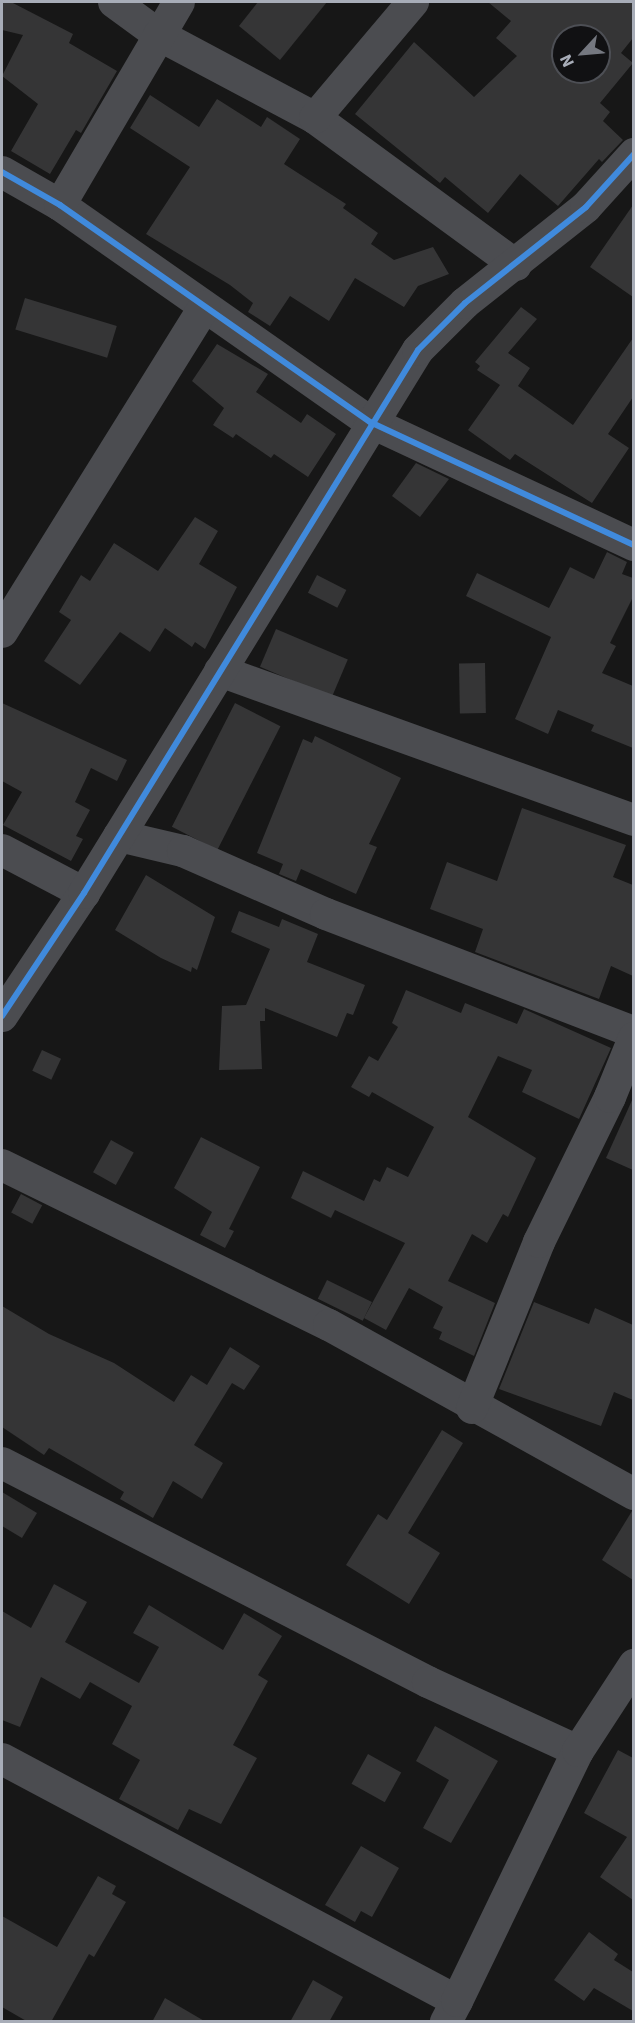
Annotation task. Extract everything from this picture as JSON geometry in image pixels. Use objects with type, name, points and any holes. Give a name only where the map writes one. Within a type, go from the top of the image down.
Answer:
[{"type":"street","points":[[114,2],[159,35],[315,118],[516,265]]},
{"type":"street","points":[[60,205],[179,2]]},
{"type":"street","points":[[315,118],[413,2]]},
{"type":"street","points":[[2,1016],[84,893],[370,422],[418,350],[465,303],[516,265],[586,207],[633,154]]},
{"type":"street","points":[[2,172],[60,205],[204,308],[370,422],[633,545]]},
{"type":"street","points":[[2,632],[204,308]]},
{"type":"street","points":[[220,671],[633,820]]},
{"type":"street","points":[[118,836],[183,851],[326,914],[633,1032]]},
{"type":"street","points":[[2,850],[84,893]]},
{"type":"street","points":[[472,1408],[539,1242],[610,1097],[633,1038]]},
{"type":"street","points":[[2,1166],[329,1325],[472,1408],[633,1494]]},
{"type":"street","points":[[2,1463],[428,1682],[578,1751]]},
{"type":"street","points":[[2,1759],[451,2011],[578,1751],[633,1665]]},
{"type":"building","points":[[2,2],[11,2],[73,34],[69,43],[117,71],[81,133],[76,130],[50,174],[11,151],[38,104],[2,76],[23,35],[2,30]]},
{"type":"building","points":[[258,2],[327,2],[280,60],[239,26]]},
{"type":"building","points":[[488,2],[633,2],[633,38],[621,53],[633,63],[600,103],[610,112],[603,121],[623,140],[602,162],[599,159],[558,206],[520,174],[488,213],[445,177],[440,183],[355,114],[414,42],[474,97],[517,56],[496,38],[511,21]]},
{"type":"building","points":[[150,95],[199,127],[217,99],[261,127],[267,117],[300,139],[284,164],[346,204],[343,208],[378,233],[371,244],[394,260],[433,247],[449,274],[418,286],[404,307],[355,278],[329,321],[290,296],[270,326],[248,312],[253,303],[230,285],[146,234],[190,167],[130,128]]},
{"type":"building","points":[[633,205],[633,297],[590,267]]},
{"type":"building","points":[[25,298],[117,326],[107,358],[15,330]]},
{"type":"building","points":[[521,307],[537,319],[508,353],[530,368],[518,386],[573,425],[633,338],[633,397],[608,434],[629,448],[592,503],[515,454],[510,460],[468,430],[500,385],[477,370],[480,366],[475,362]]},
{"type":"building","points":[[217,344],[268,374],[256,392],[301,423],[307,414],[336,434],[308,477],[274,454],[271,458],[236,434],[233,438],[213,425],[224,408],[192,381]]},
{"type":"building","points":[[416,463],[449,479],[420,517],[392,496]]},
{"type":"building","points":[[195,517],[218,531],[199,564],[237,587],[205,649],[195,642],[192,647],[165,628],[150,652],[120,632],[80,685],[44,661],[71,620],[59,612],[81,575],[90,581],[114,543],[158,571]]},
{"type":"building","points":[[607,552],[627,562],[622,574],[633,578],[633,597],[610,643],[616,646],[602,673],[633,686],[633,748],[591,731],[594,725],[558,710],[548,734],[515,719],[551,637],[466,596],[477,573],[549,608],[570,567],[594,579]]},
{"type":"building","points":[[317,575],[346,590],[337,608],[308,593]]},
{"type":"building","points":[[276,629],[348,659],[332,697],[260,667]]},
{"type":"building","points":[[459,663],[485,663],[486,713],[460,713]]},
{"type":"building","points":[[2,703],[127,760],[117,781],[91,768],[75,802],[90,810],[76,836],[83,839],[71,861],[3,825],[22,792],[2,781]]},
{"type":"building","points":[[235,703],[280,726],[217,850],[172,827]]},
{"type":"building","points":[[315,736],[401,778],[369,844],[377,847],[356,894],[301,869],[296,881],[279,874],[283,864],[257,853],[303,739],[312,743]]},
{"type":"building","points":[[522,808],[626,845],[613,877],[633,885],[633,976],[611,966],[599,999],[475,952],[483,929],[430,909],[447,862],[497,881]]},
{"type":"building","points":[[146,875],[215,917],[197,970],[192,967],[191,972],[161,958],[115,930]]},
{"type":"building","points":[[239,911],[279,927],[282,919],[318,934],[307,962],[365,985],[353,1015],[347,1013],[337,1037],[265,1008],[265,1021],[260,1021],[262,1069],[219,1070],[222,1006],[246,1005],[270,949],[231,932]]},
{"type":"building","points":[[406,990],[461,1013],[465,1003],[517,1024],[524,1009],[611,1048],[579,1119],[522,1092],[532,1070],[498,1056],[468,1117],[536,1158],[508,1217],[503,1214],[487,1243],[472,1234],[448,1281],[495,1303],[474,1356],[439,1339],[442,1332],[433,1328],[443,1307],[409,1288],[386,1330],[364,1318],[405,1243],[335,1210],[331,1218],[291,1198],[303,1171],[364,1201],[374,1179],[380,1182],[387,1167],[408,1177],[434,1127],[372,1092],[369,1097],[351,1087],[369,1056],[378,1061],[398,1027],[392,1023]]},
{"type":"building","points":[[42,1050],[61,1059],[51,1080],[32,1071]]},
{"type":"building","points":[[633,1098],[633,1170],[606,1158]]},
{"type":"building","points":[[201,1137],[260,1167],[229,1229],[234,1231],[225,1248],[200,1235],[212,1212],[174,1188]]},
{"type":"building","points":[[111,1140],[134,1153],[116,1185],[93,1172]]},
{"type":"building","points":[[21,1194],[42,1205],[32,1224],[11,1213]]},
{"type":"building","points":[[327,1280],[372,1302],[363,1321],[318,1299]]},
{"type":"building","points":[[534,1302],[589,1324],[595,1308],[633,1325],[633,1400],[614,1392],[601,1426],[499,1389]]},
{"type":"building","points":[[2,1306],[49,1334],[114,1363],[174,1402],[191,1375],[207,1385],[230,1347],[260,1366],[244,1390],[232,1383],[194,1445],[223,1463],[202,1499],[173,1481],[153,1518],[120,1499],[124,1492],[49,1448],[44,1455],[2,1427]]},
{"type":"building","points":[[442,1430],[463,1443],[408,1533],[440,1553],[409,1604],[346,1565],[378,1514],[387,1520]]},
{"type":"building","points":[[2,1492],[37,1513],[22,1538],[2,1526]]},
{"type":"building","points":[[633,1512],[633,1580],[602,1560]]},
{"type":"building","points":[[54,1584],[87,1602],[65,1642],[139,1683],[159,1647],[133,1633],[149,1605],[223,1650],[244,1613],[282,1636],[258,1675],[268,1681],[233,1745],[257,1758],[221,1824],[189,1809],[178,1830],[119,1799],[140,1760],[112,1744],[132,1706],[90,1682],[80,1699],[41,1677],[20,1727],[2,1720],[2,1611],[31,1628]]},
{"type":"building","points":[[435,1726],[498,1761],[451,1843],[423,1828],[449,1780],[416,1761]]},
{"type":"building","points":[[618,1750],[633,1758],[633,1900],[600,1877],[627,1837],[584,1813]]},
{"type":"building","points":[[368,1754],[401,1772],[385,1802],[352,1784]]},
{"type":"building","points":[[361,1846],[399,1868],[372,1917],[361,1911],[355,1922],[325,1905]]},
{"type":"building","points":[[98,1876],[116,1886],[112,1894],[126,1902],[94,1957],[89,1954],[51,2022],[28,2022],[2,2007],[2,1916],[57,1947]]},
{"type":"building","points":[[589,1932],[618,1954],[614,1960],[633,1972],[633,2011],[594,1988],[584,2001],[554,1980]]},
{"type":"building","points":[[313,1980],[343,1997],[329,2022],[290,2022]]},
{"type":"building","points":[[165,1998],[206,2022],[152,2022]]},
{"type":"cycle path","points":[[2,1016],[84,893],[418,350],[465,303],[586,207],[634,154]]},
{"type":"cycle path","points":[[2,172],[60,205],[370,422],[634,545]]}]
